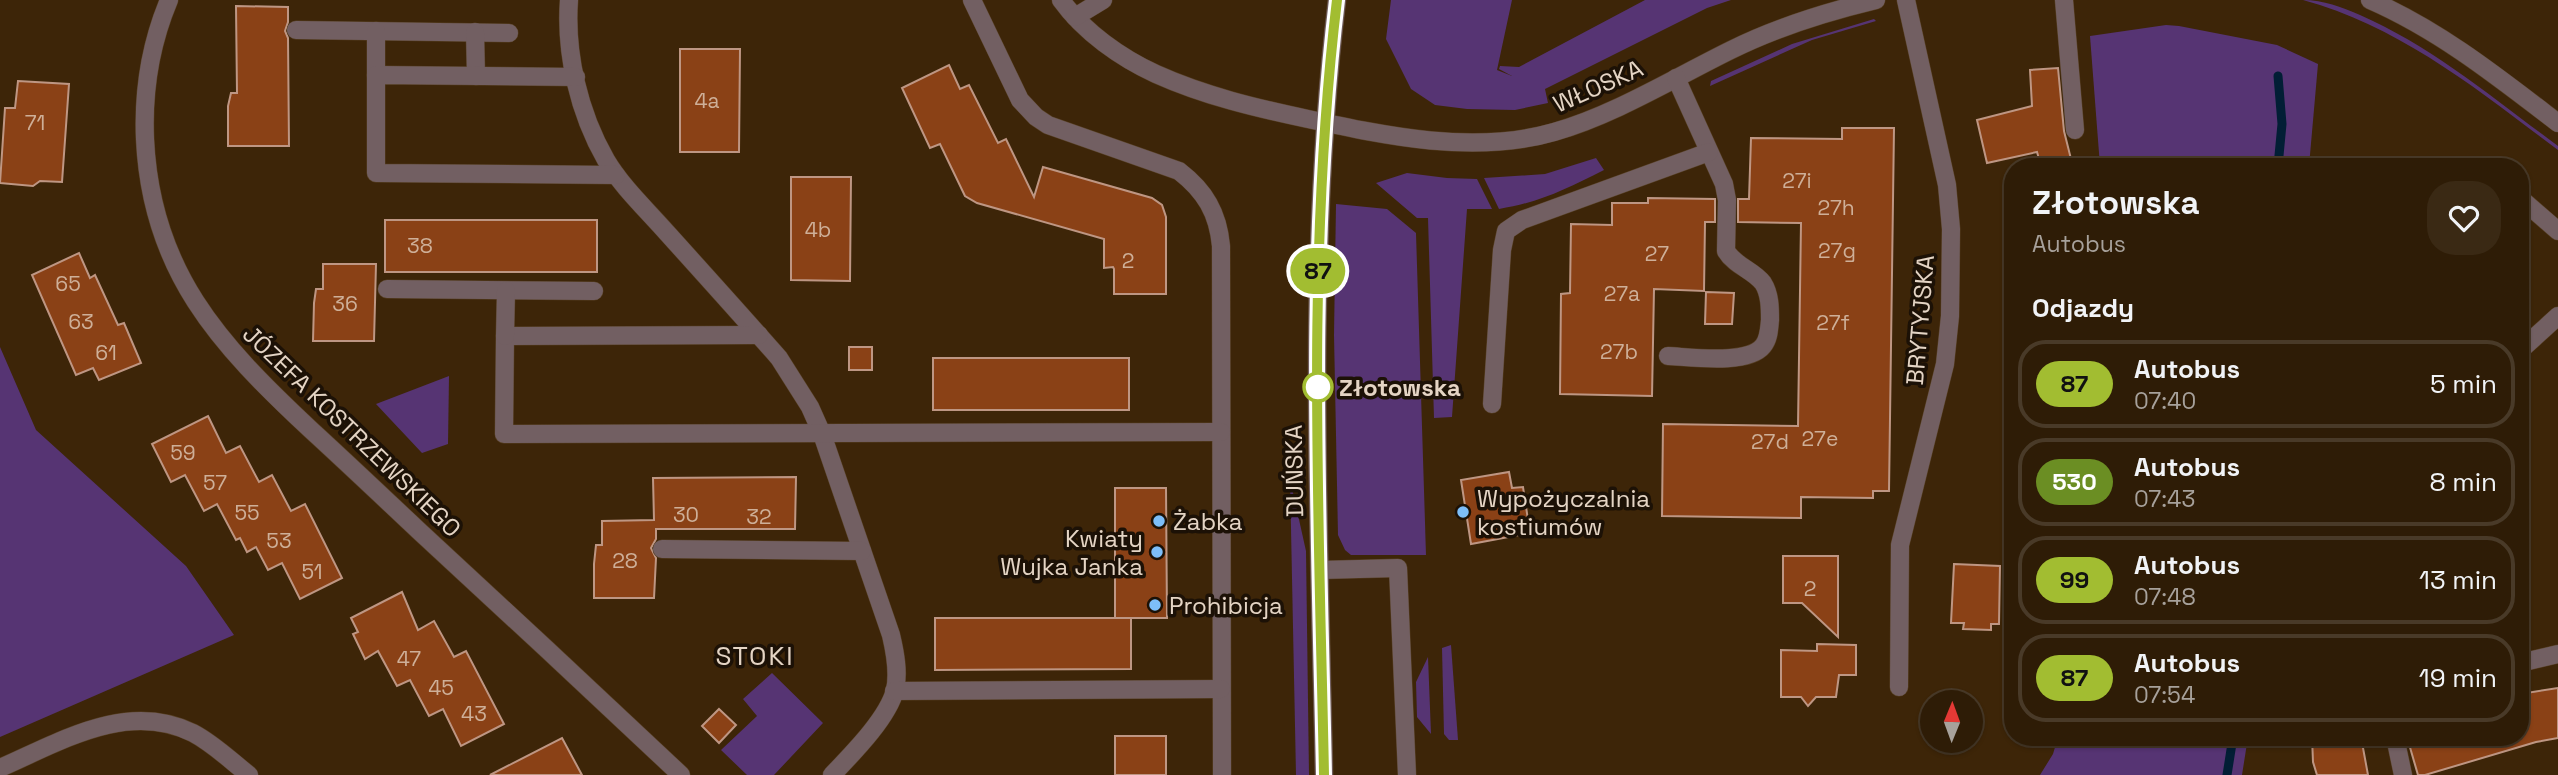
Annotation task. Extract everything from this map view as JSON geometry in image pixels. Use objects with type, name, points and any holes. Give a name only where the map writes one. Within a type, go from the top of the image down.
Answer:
[{"type":"street","name":"JÓZEFA KOSTRZEWSKIEGO","points":[[169,0],[147,77],[144,126],[147,161],[153,202],[162,231],[178,270],[202,314],[265,387],[681,775]]},
{"type":"street","points":[[569,0],[569,34],[576,76],[584,113],[600,149],[616,175],[779,358],[795,381],[821,434],[891,635],[896,666],[894,691],[874,727],[832,775]]},
{"type":"street","points":[[972,0],[1020,100],[1035,117],[1048,125],[1179,171],[1194,183],[1213,210],[1218,223],[1221,246],[1222,775]]},
{"type":"street","points":[[1061,0],[1075,17],[1123,56],[1164,78],[1235,103],[1325,123]]},
{"type":"street","points":[[1075,17],[1103,0]]},
{"type":"street","name":"DUŃSKA","points":[[1324,775],[1318,293],[1325,123],[1338,0]]},
{"type":"street","name":"WŁOSKA","points":[[1325,123],[1437,140],[1505,141],[1554,133],[1606,112],[1734,48],[1799,22],[1876,0]]},
{"type":"street","name":"BRYTYJSKA","points":[[1899,687],[1900,545],[1945,364],[1950,316],[1951,229],[1947,184],[1906,0]]},
{"type":"street","points":[[2064,0],[2076,130]]},
{"type":"street","points":[[2370,0],[2405,16],[2467,54],[2558,122]]},
{"type":"street","points":[[296,30],[509,33]]},
{"type":"street","points":[[376,30],[376,173],[616,175]]},
{"type":"street","points":[[475,32],[476,76]]},
{"type":"street","points":[[376,75],[576,76]]},
{"type":"street","points":[[1668,356],[1748,356],[1765,345],[1769,332],[1768,295],[1764,285],[1726,251],[1727,200],[1724,184],[1676,78]]},
{"type":"street","points":[[1492,404],[1502,250],[1506,232],[1522,220],[1709,152]]},
{"type":"street","points":[[2529,206],[2558,231]]},
{"type":"street","points":[[387,289],[594,292]]},
{"type":"street","points":[[506,291],[504,434],[1221,432]]},
{"type":"street","points":[[2529,342],[2558,316]]},
{"type":"street","points":[[505,336],[759,335]]},
{"type":"street","points":[[662,549],[862,551]]},
{"type":"street","points":[[1320,570],[1398,568],[1407,775]]},
{"type":"street","points":[[2529,661],[2558,654]]},
{"type":"street","points":[[894,691],[1221,689]]},
{"type":"street","points":[[0,768],[99,725],[146,722],[162,723],[192,733],[209,742],[248,775]]},
{"type":"street","points":[[2397,746],[2403,775]]},
{"type":"shaded area","points":[[1391,0],[1512,0],[1497,70],[1512,76],[1499,69],[1500,66],[1519,67],[1645,0],[1731,0],[1707,8],[1545,89],[1548,103],[1515,110],[1435,105],[1411,89],[1386,39]]},
{"type":"shaded area","points":[[2303,0],[2346,9],[2413,42],[2486,92],[2558,146],[2558,150],[2468,83],[2406,44],[2373,26]]},
{"type":"shaded area","points":[[1874,19],[1876,21],[1812,40],[1710,86],[1711,81],[1792,44]]},
{"type":"shaded area","points":[[2166,25],[2179,26],[2277,45],[2318,64],[2310,158],[2099,158],[2090,36]]},
{"type":"shaded area","points":[[1596,158],[1604,170],[1541,199],[1499,209],[1484,178],[1545,174]]},
{"type":"shaded area","points":[[1407,173],[1477,179],[1492,209],[1467,209],[1452,417],[1434,418],[1428,218],[1417,218],[1376,183]]},
{"type":"shaded area","points":[[1336,204],[1387,209],[1416,233],[1426,555],[1351,555],[1345,550],[1338,535],[1334,335]]},
{"type":"shaded area","points":[[0,347],[36,430],[186,566],[234,635],[0,737]]},
{"type":"shaded area","points":[[449,376],[448,444],[422,453],[376,404]]},
{"type":"shaded area","points":[[1290,479],[1306,551],[1309,775],[1296,775]]},
{"type":"shaded area","points":[[1451,645],[1458,740],[1449,740],[1444,734],[1442,648]]},
{"type":"shaded area","points":[[1428,657],[1431,734],[1417,717],[1416,682]]},
{"type":"shaded area","points":[[772,673],[823,723],[774,775],[747,775],[721,750],[757,716],[743,699]]},
{"type":"shaded area","points":[[2055,746],[2247,746],[2242,775],[2040,775]]},
{"type":"building","points":[[236,6],[288,7],[285,31],[288,38],[289,146],[228,146],[228,106],[231,93],[237,93]]},
{"type":"building","points":[[680,49],[740,49],[739,152],[680,152]]},
{"type":"building","points":[[949,65],[960,89],[969,85],[998,143],[1006,139],[1034,197],[1043,167],[1152,198],[1162,205],[1166,217],[1166,294],[1114,294],[1114,269],[1104,268],[1104,239],[977,203],[965,196],[940,144],[930,148],[902,88]]},
{"type":"building","points":[[2058,68],[2064,131],[2071,158],[2039,158],[2037,152],[1987,163],[1977,120],[2032,106],[2030,70]]},
{"type":"building","points":[[18,81],[69,84],[62,182],[40,181],[33,186],[0,183],[5,108],[15,108]]},
{"type":"building","points":[[1842,128],[1894,128],[1889,491],[1873,491],[1873,498],[1801,497],[1801,518],[1662,516],[1663,424],[1798,426],[1801,223],[1738,222],[1738,199],[1749,199],[1751,138],[1842,139]]},
{"type":"building","points":[[791,177],[851,177],[850,281],[791,280]]},
{"type":"building","points":[[1648,198],[1715,199],[1715,222],[1705,222],[1704,291],[1654,289],[1652,396],[1560,394],[1561,294],[1570,293],[1571,224],[1612,225],[1612,203],[1648,203]]},
{"type":"building","points":[[385,220],[597,220],[597,272],[385,272]]},
{"type":"building","points":[[79,253],[90,278],[95,275],[118,325],[124,323],[141,363],[99,380],[93,368],[76,375],[32,275]]},
{"type":"building","points":[[323,264],[376,264],[374,341],[313,341],[314,303],[316,289],[323,289]]},
{"type":"building","points":[[1706,292],[1734,293],[1732,324],[1705,324]]},
{"type":"building","points":[[849,347],[872,347],[872,370],[849,370]]},
{"type":"building","points":[[933,358],[1129,358],[1129,410],[933,410]]},
{"type":"building","points":[[208,416],[226,453],[240,446],[259,482],[272,475],[291,511],[305,504],[342,578],[300,599],[282,563],[268,570],[256,547],[247,552],[240,538],[236,540],[217,504],[204,511],[185,475],[171,482],[152,444]]},
{"type":"building","points":[[1509,472],[1512,488],[1523,487],[1530,533],[1471,544],[1461,480]]},
{"type":"building","points":[[796,477],[795,529],[656,529],[656,539],[651,548],[656,558],[654,598],[594,598],[594,564],[596,545],[602,545],[602,521],[654,520],[653,478]]},
{"type":"building","points":[[1115,488],[1166,488],[1167,618],[1115,618]]},
{"type":"building","points":[[1783,556],[1838,556],[1838,637],[1802,603],[1783,603]]},
{"type":"building","points":[[1954,564],[2000,566],[1999,624],[1991,624],[1991,630],[1963,629],[1964,623],[1951,623]]},
{"type":"building","points":[[402,592],[418,630],[434,621],[454,657],[466,651],[504,724],[461,746],[443,709],[429,716],[410,680],[397,686],[378,651],[365,659],[353,634],[358,632],[351,618]]},
{"type":"building","points":[[935,618],[1131,618],[1131,669],[935,670]]},
{"type":"building","points":[[1817,644],[1856,645],[1856,675],[1839,675],[1836,697],[1816,697],[1808,706],[1801,697],[1781,697],[1781,650],[1817,651]]},
{"type":"building","points":[[2558,688],[2558,738],[2529,744],[2529,693]]},
{"type":"building","points":[[719,709],[736,725],[719,743],[702,726]]},
{"type":"building","points":[[1115,736],[1166,736],[1166,775],[1115,775]]},
{"type":"building","points":[[562,738],[582,775],[490,775]]},
{"type":"building","points":[[2312,746],[2363,746],[2368,775],[2317,775]]},
{"type":"building","points":[[2410,746],[2523,746],[2425,775],[2418,775]]},
{"type":"waterway","points":[[2278,76],[2282,124],[2279,158]]},
{"type":"waterway","points":[[2227,775],[2232,746]]},
{"type":"bus line","name":"87","points":[[1324,775],[1318,293],[1325,123],[1337,0]]},
{"type":"place","name":"Złotowska","points":[[1318,387]]},
{"type":"place","name":"Wypożyczalnia kostiumów","points":[[1463,512]]},
{"type":"place","name":"Żabka","points":[[1159,521]]},
{"type":"place","name":"Kwiaty Wujka Janka","points":[[1157,552]]},
{"type":"place","name":"Prohibicja","points":[[1155,605]]},
{"type":"district","name":"STOKI","points":[[755,656]]}]
